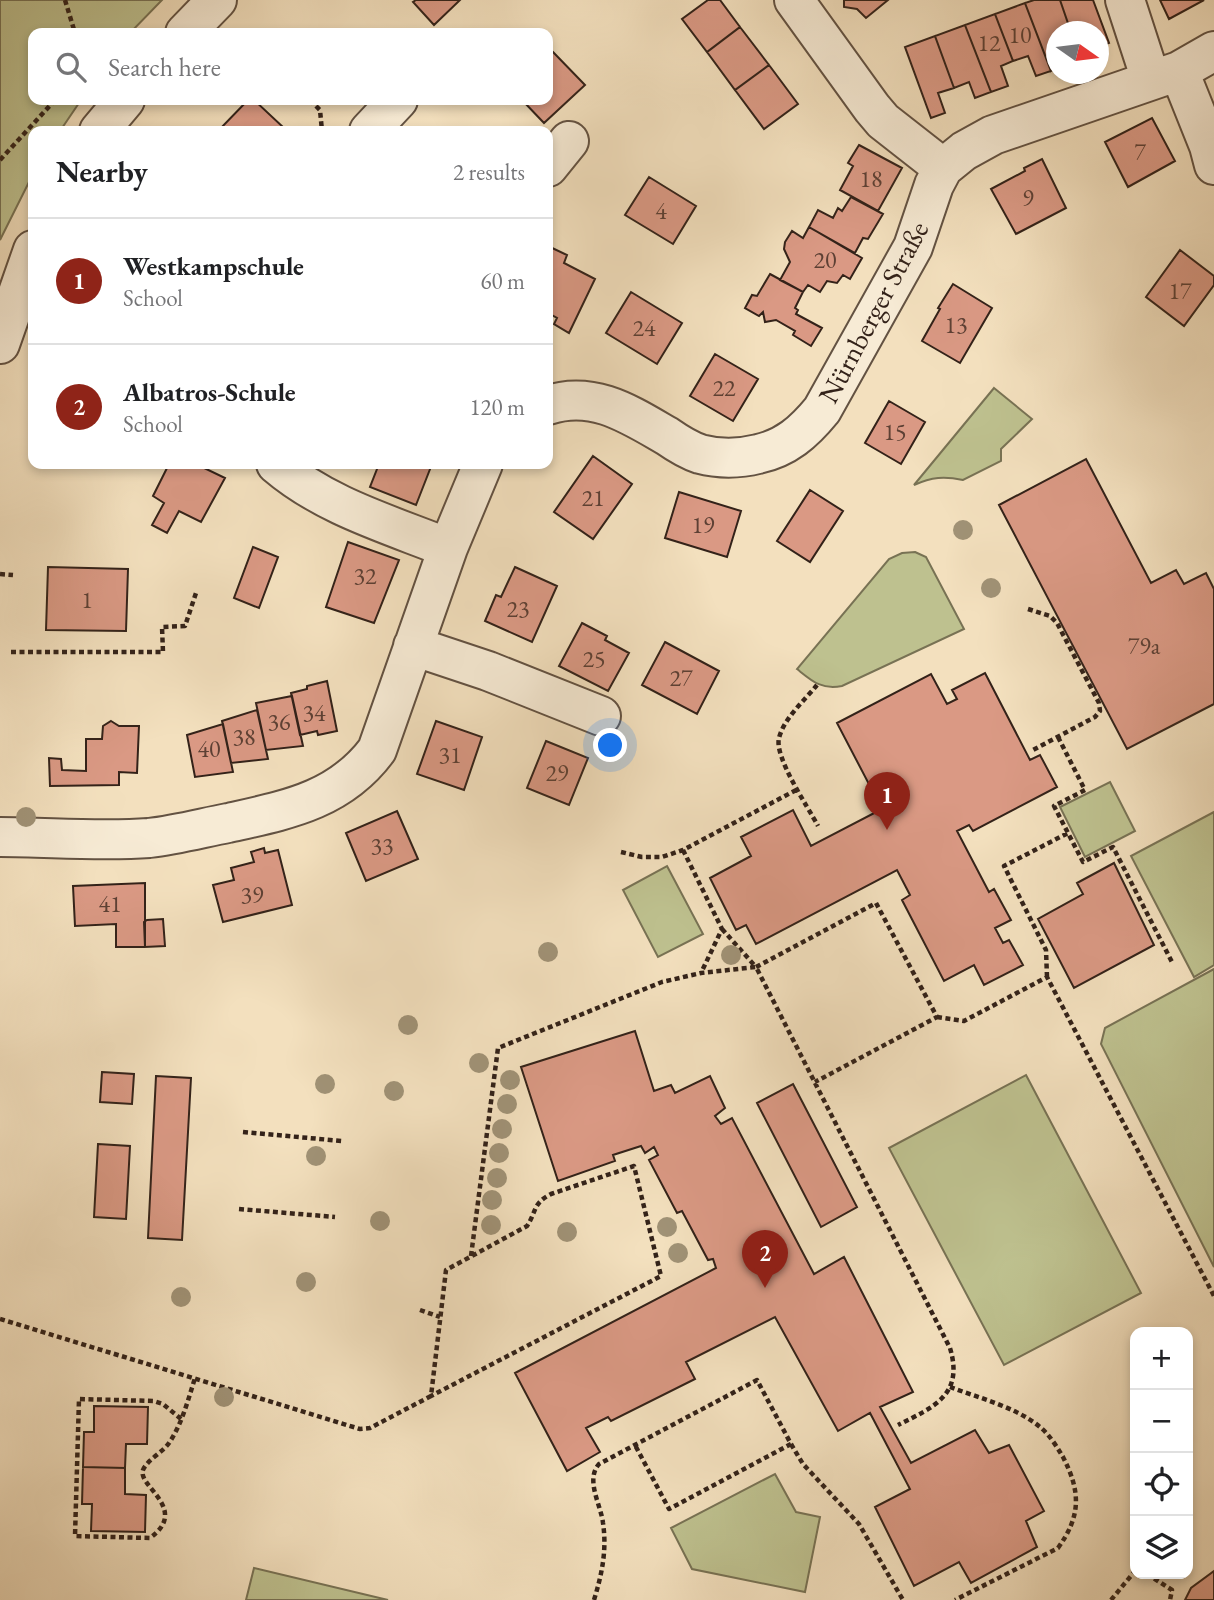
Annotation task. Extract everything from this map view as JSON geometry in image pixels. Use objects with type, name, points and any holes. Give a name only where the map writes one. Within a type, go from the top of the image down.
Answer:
[{"type":"street","points":[[190,28],[217,0]]},
{"type":"street","points":[[794,0],[883,121],[943,168]]},
{"type":"street","points":[[1125,0],[1165,75],[1209,146],[1214,165]]},
{"type":"street","name":"Nürnberger Straße","points":[[553,403],[560,400],[589,400],[608,404],[697,453],[717,458],[746,457],[773,451],[808,427],[822,410],[913,247],[934,185],[943,168],[964,151],[993,135],[1165,75],[1214,51]]},
{"type":"street","points":[[103,126],[121,105]]},
{"type":"street","points":[[374,126],[393,105]]},
{"type":"street","points":[[0,344],[28,264]]},
{"type":"street","points":[[282,469],[304,486],[332,502],[448,548]]},
{"type":"street","points":[[0,836],[128,839],[169,835],[290,809],[346,782],[377,750],[448,548],[481,469]]},
{"type":"street","points":[[413,646],[488,671],[601,716]]},
{"type":"path","points":[[65,0],[73,28]]},
{"type":"path","points":[[31,126],[50,105]]},
{"type":"path","points":[[315,105],[320,110],[322,126]]},
{"type":"path","points":[[0,160],[28,129]]},
{"type":"path","points":[[0,575],[13,575]]},
{"type":"path","points":[[11,652],[163,652],[162,627],[185,626],[197,590]]},
{"type":"path","points":[[1028,609],[1051,616],[1057,623],[1099,703],[1100,711],[1095,717],[1033,750]]},
{"type":"path","points":[[817,685],[784,725],[779,749],[818,826]]},
{"type":"path","points":[[1058,737],[1085,790],[1054,806],[1083,862],[1113,847],[1173,964]]},
{"type":"path","points":[[621,852],[642,857],[662,857],[683,850],[798,789]]},
{"type":"path","points":[[1068,833],[1004,866],[1046,950],[1047,976],[1058,999],[1214,1296]]},
{"type":"path","points":[[683,850],[722,929],[756,967],[950,1348],[956,1367],[950,1387],[941,1402],[898,1425]]},
{"type":"path","points":[[471,1257],[498,1048],[662,982],[701,973],[756,967],[876,903],[937,1017]]},
{"type":"path","points":[[701,973],[722,929]]},
{"type":"path","points":[[815,1082],[937,1017],[964,1021],[1047,976]]},
{"type":"path","points":[[243,1132],[342,1141]]},
{"type":"path","points":[[0,1319],[360,1429],[369,1428],[431,1396],[661,1276],[635,1166],[540,1200],[531,1212],[531,1220],[527,1226],[446,1270],[431,1396]]},
{"type":"path","points":[[239,1209],[335,1217]]},
{"type":"path","points":[[420,1310],[440,1317]]},
{"type":"path","points":[[181,1419],[163,1404],[154,1401],[79,1399],[75,1536],[150,1538],[157,1533],[162,1525],[165,1509],[142,1474],[144,1468],[168,1446],[181,1419],[195,1378]]},
{"type":"path","points":[[594,1600],[605,1553],[603,1521],[596,1497],[594,1469],[598,1464],[757,1380],[803,1464],[859,1524],[903,1600]]},
{"type":"path","points":[[950,1387],[1016,1413],[1040,1427],[1059,1449],[1071,1472],[1077,1494],[1075,1515],[1069,1533],[1058,1548],[955,1600]]},
{"type":"path","points":[[635,1445],[668,1509],[790,1444]]},
{"type":"path","points":[[1111,1600],[1130,1577]]},
{"type":"path","points":[[1155,1579],[1172,1590],[1170,1600]]},
{"type":"green space","points":[[0,0],[162,0],[135,28],[28,28],[28,105],[78,105],[63,126],[28,126],[28,184],[0,240]]},
{"type":"green space","points":[[994,388],[1032,419],[1001,449],[1001,461],[963,480],[938,478],[914,485]]},
{"type":"green space","points":[[915,552],[926,557],[964,629],[842,686],[822,686],[797,669],[889,559],[902,553]]},
{"type":"green space","points":[[1110,782],[1135,831],[1085,857],[1060,807]]},
{"type":"green space","points":[[1214,812],[1214,965],[1194,977],[1131,856]]},
{"type":"green space","points":[[667,866],[703,934],[658,957],[623,890]]},
{"type":"green space","points":[[1214,969],[1214,1267],[1101,1044],[1105,1028]]},
{"type":"green space","points":[[1026,1075],[1141,1293],[1004,1365],[889,1148]]},
{"type":"green space","points":[[775,1474],[796,1512],[820,1517],[805,1592],[692,1569],[671,1528]]},
{"type":"green space","points":[[254,1568],[388,1600],[246,1600]]},
{"type":"building","points":[[460,0],[434,25],[413,2]]},
{"type":"building","points":[[708,0],[720,0],[740,27],[707,52],[682,19]]},
{"type":"building","points":[[844,0],[888,0],[866,18],[857,9],[844,7]]},
{"type":"building","points":[[1034,0],[1060,0],[1067,21],[1046,21],[1046,58],[1025,3]]},
{"type":"building","points":[[1060,0],[1093,0],[1101,21],[1067,21]]},
{"type":"building","points":[[1160,0],[1204,0],[1169,19]]},
{"type":"building","points":[[1025,3],[1046,58],[1046,73],[1036,76],[1028,56],[1013,61],[995,14]]},
{"type":"building","points":[[995,14],[1013,61],[1001,66],[1008,86],[991,92],[965,25]]},
{"type":"building","points":[[965,25],[991,92],[975,98],[969,82],[954,88],[935,36]]},
{"type":"building","points":[[740,27],[769,65],[735,90],[707,52]]},
{"type":"building","points":[[935,36],[954,88],[938,93],[945,113],[931,118],[905,47]]},
{"type":"building","points":[[553,52],[585,85],[544,123],[527,105],[553,105]]},
{"type":"building","points":[[769,65],[798,104],[764,129],[735,90]]},
{"type":"building","points":[[243,105],[259,105],[282,126],[223,126]]},
{"type":"building","points":[[1152,118],[1175,161],[1128,187],[1105,142]]},
{"type":"building","points":[[859,145],[902,168],[878,211],[840,190],[853,166],[848,163]]},
{"type":"building","points":[[1042,159],[1066,208],[1016,234],[991,189]]},
{"type":"building","points":[[649,177],[696,206],[673,244],[625,215]]},
{"type":"building","points":[[851,197],[883,214],[868,239],[863,238],[855,253],[809,227],[818,210],[833,218],[838,208],[842,211]]},
{"type":"building","points":[[809,227],[862,258],[850,279],[843,275],[837,283],[827,281],[820,292],[808,285],[803,292],[780,280],[790,262],[784,249],[785,242],[792,231],[803,238]]},
{"type":"building","points":[[553,248],[567,255],[564,263],[595,279],[569,333],[554,324],[557,318],[553,316]]},
{"type":"building","points":[[1180,250],[1214,276],[1214,285],[1184,326],[1146,297]]},
{"type":"building","points":[[770,274],[803,292],[795,308],[798,310],[796,314],[822,328],[811,346],[793,335],[795,331],[776,320],[765,322],[763,312],[759,316],[745,308],[752,295],[757,296]]},
{"type":"building","points":[[953,284],[992,308],[960,363],[922,341]]},
{"type":"building","points":[[631,292],[682,323],[657,364],[606,333]]},
{"type":"building","points":[[715,354],[758,379],[733,421],[690,396]]},
{"type":"building","points":[[889,401],[925,422],[901,464],[865,443]]},
{"type":"building","points":[[593,456],[632,484],[593,539],[554,512]]},
{"type":"building","points":[[1086,459],[1151,583],[1176,570],[1184,584],[1206,573],[1214,589],[1214,704],[1127,749],[999,505]]},
{"type":"building","points":[[166,469],[206,469],[225,478],[201,522],[179,511],[167,533],[152,525],[164,503],[153,496]]},
{"type":"building","points":[[377,469],[430,469],[416,505],[370,487]]},
{"type":"building","points":[[810,490],[843,511],[810,562],[777,541]]},
{"type":"building","points":[[679,492],[741,511],[727,557],[665,538]]},
{"type":"building","points":[[348,542],[399,560],[374,623],[326,607]]},
{"type":"building","points":[[253,547],[278,557],[259,608],[234,598]]},
{"type":"building","points":[[48,567],[128,569],[126,631],[46,630]]},
{"type":"building","points":[[515,567],[557,586],[532,642],[485,621],[496,595],[501,597]]},
{"type":"building","points":[[582,623],[607,636],[605,640],[629,653],[608,691],[559,666]]},
{"type":"building","points":[[665,642],[719,671],[697,714],[642,685]]},
{"type":"building","points":[[985,673],[1030,760],[1040,755],[1057,787],[973,831],[969,825],[957,831],[989,892],[994,889],[1011,920],[995,928],[1003,943],[1009,940],[1023,965],[984,985],[974,965],[944,981],[902,900],[910,895],[897,870],[756,944],[746,925],[736,930],[710,878],[751,856],[741,837],[793,810],[811,846],[882,809],[837,723],[931,674],[947,704],[957,699],[952,690]]},
{"type":"building","points":[[327,681],[337,731],[318,735],[317,731],[300,735],[291,693]]},
{"type":"building","points":[[292,696],[303,746],[266,750],[256,703]]},
{"type":"building","points":[[257,710],[268,759],[231,763],[222,721]]},
{"type":"building","points":[[111,721],[119,726],[139,726],[137,773],[119,772],[119,785],[50,786],[49,758],[61,759],[62,770],[86,771],[86,739],[102,739],[103,726]]},
{"type":"building","points":[[436,721],[482,737],[464,790],[417,774]]},
{"type":"building","points":[[223,724],[233,772],[195,777],[187,735]]},
{"type":"building","points":[[546,741],[588,758],[569,805],[527,788]]},
{"type":"building","points":[[397,811],[418,859],[366,881],[346,833]]},
{"type":"building","points":[[264,848],[265,853],[278,850],[292,905],[223,922],[213,885],[234,880],[231,868],[254,862],[251,852]]},
{"type":"building","points":[[1114,863],[1154,945],[1074,988],[1038,919],[1083,894],[1077,883]]},
{"type":"building","points":[[145,883],[145,947],[116,947],[116,924],[75,926],[73,886]]},
{"type":"building","points":[[163,919],[165,946],[145,947],[144,922]]},
{"type":"building","points":[[635,1031],[654,1091],[671,1085],[675,1093],[710,1076],[725,1108],[715,1116],[721,1124],[732,1118],[814,1274],[844,1257],[913,1392],[880,1407],[911,1463],[975,1430],[989,1453],[1009,1445],[1044,1511],[1026,1521],[1037,1547],[971,1583],[959,1562],[914,1586],[875,1507],[910,1489],[870,1413],[838,1431],[775,1317],[686,1362],[695,1379],[611,1421],[608,1417],[586,1428],[600,1452],[567,1471],[515,1373],[716,1268],[713,1259],[708,1260],[682,1211],[677,1213],[649,1160],[658,1155],[654,1147],[645,1153],[641,1146],[613,1155],[615,1161],[558,1181],[521,1067]]},
{"type":"building","points":[[102,1072],[134,1074],[132,1104],[100,1102]]},
{"type":"building","points":[[156,1076],[191,1078],[182,1240],[148,1238]]},
{"type":"building","points":[[793,1084],[857,1207],[821,1227],[757,1103]]},
{"type":"building","points":[[98,1144],[130,1146],[126,1219],[94,1217]]},
{"type":"building","points":[[94,1406],[148,1407],[147,1444],[126,1444],[125,1468],[83,1467],[84,1432],[94,1432]]},
{"type":"building","points":[[83,1467],[125,1468],[125,1494],[146,1495],[145,1532],[91,1531],[92,1504],[82,1504]]},
{"type":"building","points":[[1214,1571],[1214,1600],[1185,1600],[1191,1588]]},
{"type":"place","name":"Westkampschule","points":[[887,830]]},
{"type":"place","name":"Albatros-Schule","points":[[765,1288]]}]
